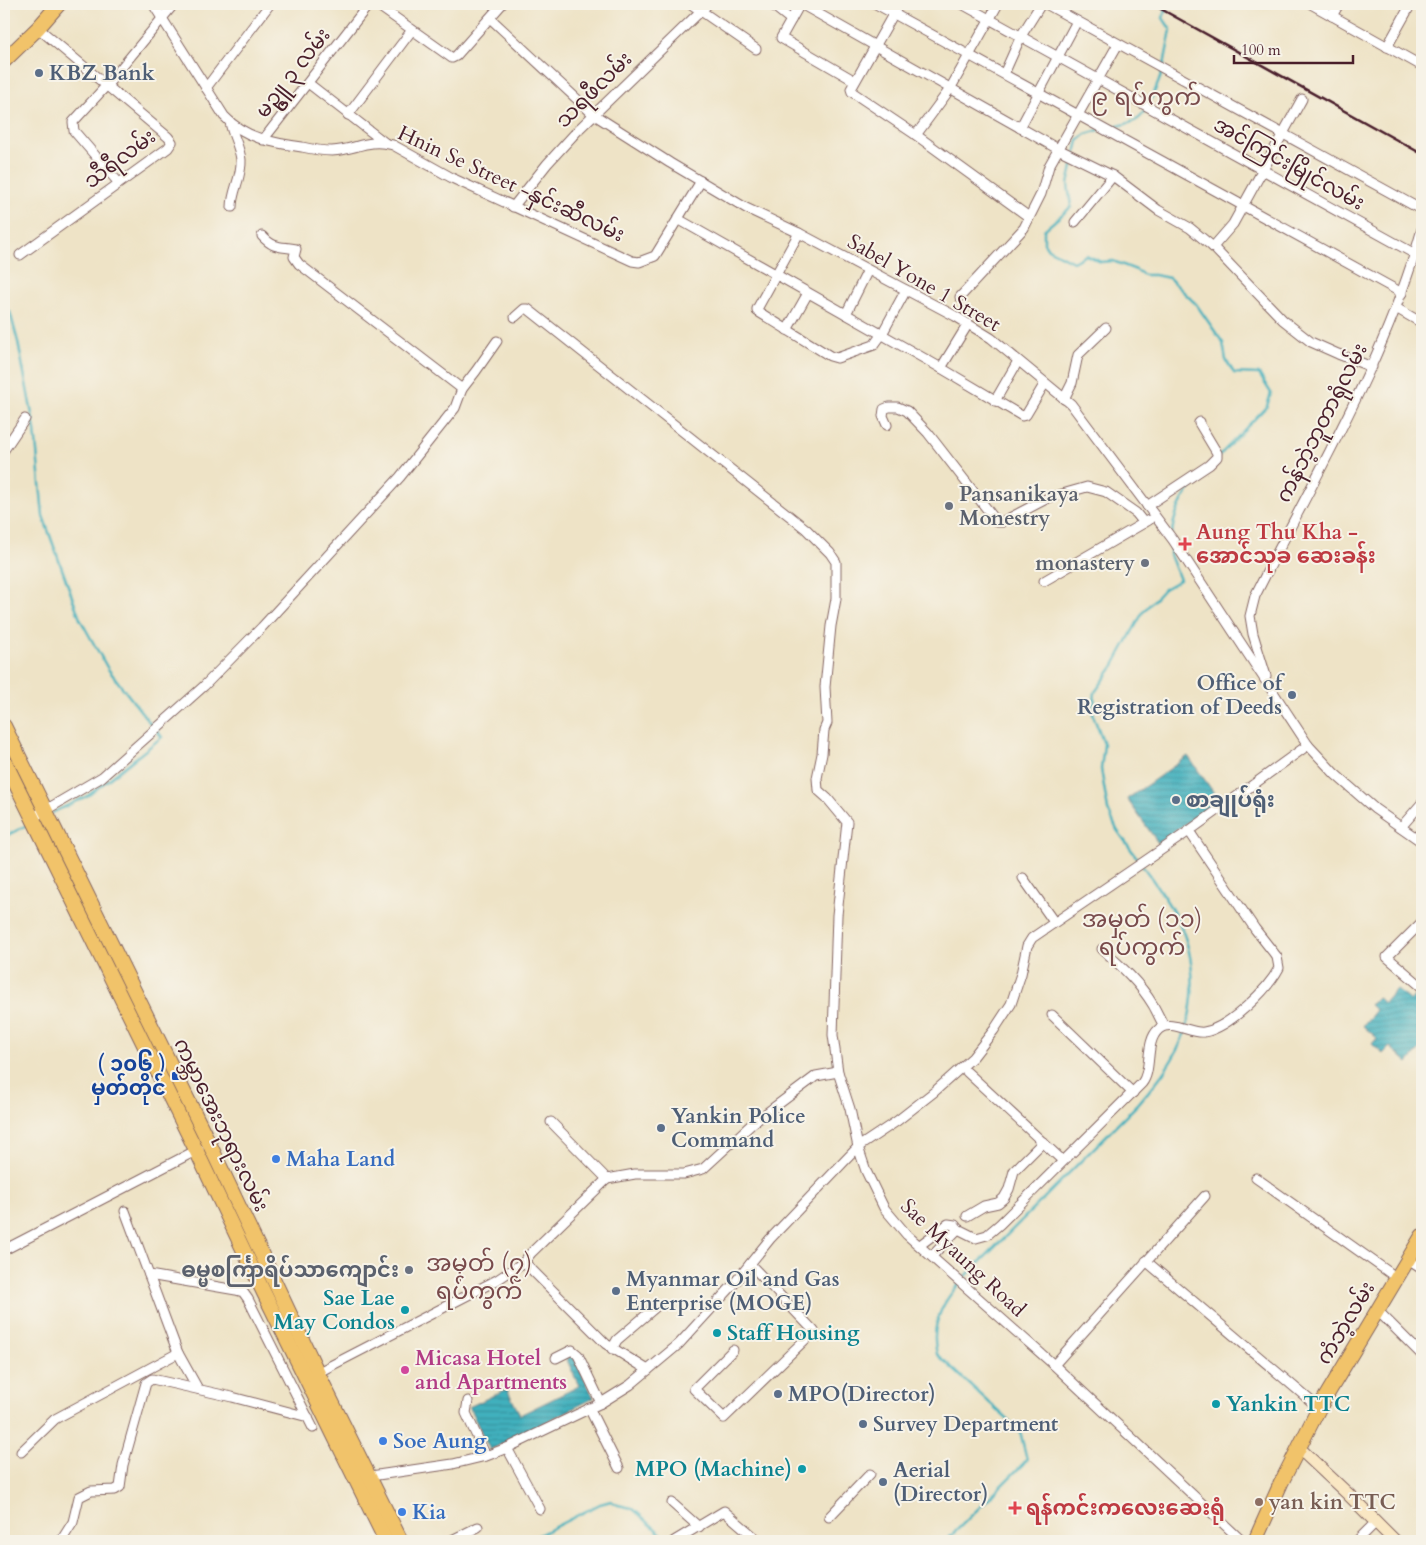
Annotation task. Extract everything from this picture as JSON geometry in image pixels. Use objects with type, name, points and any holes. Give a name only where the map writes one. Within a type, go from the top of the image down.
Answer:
[{"type":"main road","points":[[4,61],[38,28],[59,4]]},
{"type":"main road","name":"ကမ္ဘာအေးဘုရားလမ်း","points":[[4,726],[47,810],[209,1143],[311,1375]]},
{"type":"main road","name":"ကမ္ဘာအေးဘုရားလမ်း","points":[[4,760],[196,1150],[362,1478],[401,1541]]},
{"type":"main road","points":[[50,854],[64,848]]},
{"type":"main road","name":"ကံဘဲ့လမ်း","points":[[1256,1541],[1298,1448],[1319,1408],[1422,1236]]},
{"type":"main road","points":[[1298,1448],[1395,1541]]},
{"type":"main road","name":"ကမ္ဘာအေးဘုရားလမ်း","points":[[362,1478],[386,1541]]},
{"type":"street","name":"Hnin Se Street -နှင်းဆီလမ်း","points":[[153,4],[206,88],[230,122],[246,133],[263,140],[315,150],[333,151],[369,142],[384,142],[401,148],[454,179],[623,257],[639,262],[655,256],[701,181]]},
{"type":"street","points":[[118,182],[74,131],[73,122],[107,86],[174,4]]},
{"type":"street","points":[[206,88],[270,4]]},
{"type":"street","name":"မဥ္ဇူ ၃ လမ်း","points":[[263,140],[369,4]]},
{"type":"street","points":[[376,4],[452,58],[456,56],[502,4]]},
{"type":"street","points":[[691,4],[756,49]]},
{"type":"street","name":"သရဖီလမ်း","points":[[513,207],[548,164],[593,114],[708,4]]},
{"type":"street","points":[[771,4],[791,20]]},
{"type":"street","points":[[856,81],[784,40],[782,36],[800,4],[1058,149],[1113,176],[1158,210],[1190,228],[1213,247],[1283,320],[1311,342],[1372,367]]},
{"type":"street","points":[[876,4],[1402,293]]},
{"type":"street","points":[[899,4],[851,89],[852,92],[916,135],[1029,217]]},
{"type":"street","name":"အင်ကြင်းမြိုင်လမ်း","points":[[962,4],[1415,254]]},
{"type":"street","points":[[916,135],[950,89],[998,4]]},
{"type":"street","points":[[1004,74],[1022,36],[1042,4]]},
{"type":"street","points":[[1046,4],[1283,132],[1422,210]]},
{"type":"street","points":[[1311,4],[1422,66]]},
{"type":"street","points":[[1332,16],[1339,4]]},
{"type":"street","points":[[1388,47],[1411,4]]},
{"type":"street","name":"Sabel Yone 1 Street","points":[[490,18],[593,114],[746,208],[799,233],[968,324],[991,338],[1071,404],[1156,516],[1308,745],[1335,774],[1375,809],[1422,842]]},
{"type":"street","points":[[1020,128],[1077,21]]},
{"type":"street","name":"သီရီလမ်း","points":[[20,255],[118,182],[168,148],[172,142],[38,28]]},
{"type":"street","points":[[348,115],[412,30]]},
{"type":"street","points":[[960,297],[1024,228],[1041,194],[1049,166],[1118,44]]},
{"type":"street","points":[[308,83],[384,142]]},
{"type":"street","points":[[1213,247],[1233,224],[1302,99]]},
{"type":"street","points":[[230,122],[241,159],[239,180],[232,199],[232,207]]},
{"type":"street","points":[[1075,222],[1113,176]]},
{"type":"street","points":[[678,219],[882,334],[1022,416],[1024,416],[1044,383]]},
{"type":"street","name":"ကန်ဘဲ့ဘူတာရုံလမ်း","points":[[1269,687],[1253,634],[1250,616],[1254,596],[1372,367],[1402,293],[1422,229]]},
{"type":"street","points":[[799,233],[775,274],[757,311],[830,356],[838,358],[870,347],[876,343],[906,290]]},
{"type":"street","points":[[262,236],[269,244],[276,247],[296,249],[294,257],[299,264],[462,389]]},
{"type":"street","points":[[846,314],[868,270]]},
{"type":"street","points":[[787,330],[808,293]]},
{"type":"street","points":[[1396,308],[1422,323]]},
{"type":"street","name":"Sae Myaung Road","points":[[515,317],[524,309],[528,309],[806,529],[824,546],[836,562],[836,599],[831,626],[826,687],[827,723],[824,730],[817,778],[818,790],[847,822],[837,916],[833,1035],[838,1072],[866,1171],[884,1208],[907,1235],[1054,1365],[1242,1541]]},
{"type":"street","points":[[941,368],[968,324]]},
{"type":"street","points":[[1064,399],[1072,383],[1078,355],[1106,328]]},
{"type":"street","points":[[34,821],[47,810],[102,777],[204,686],[256,633],[400,477],[455,408],[462,389],[497,341]]},
{"type":"street","points":[[995,401],[1018,361]]},
{"type":"street","points":[[887,425],[882,416],[884,409],[890,406],[898,406],[907,411],[928,433],[998,522],[1002,522],[1048,498],[1087,487],[1106,492],[1136,513],[1144,522]]},
{"type":"street","points":[[4,450],[26,419]]},
{"type":"street","points":[[1147,506],[1209,465],[1217,457],[1217,453],[1200,422]]},
{"type":"street","points":[[1044,581],[1156,516]]},
{"type":"street","points":[[362,1478],[453,1464],[486,1456],[507,1448],[601,1403],[630,1385],[679,1344],[733,1285],[770,1239],[858,1147],[927,1098],[973,1056],[994,1030],[1011,1004],[1021,974],[1027,946],[1032,938],[1189,831],[1308,745]]},
{"type":"street","points":[[1401,827],[1422,803]]},
{"type":"street","points":[[920,1246],[948,1224],[955,1225],[958,1229],[976,1238],[987,1235],[1021,1204],[1146,1078],[1151,1047],[1156,1034],[1164,1026],[1175,1026],[1203,1032],[1216,1028],[1260,994],[1273,980],[1279,968],[1276,957],[1189,831]]},
{"type":"street","points":[[1023,878],[1054,922]]},
{"type":"street","points":[[1422,922],[1387,957],[1422,987]]},
{"type":"street","points":[[1102,949],[1125,969],[1143,990],[1164,1026]]},
{"type":"street","points":[[1052,1015],[1133,1093]]},
{"type":"street","points":[[311,1375],[497,1280],[524,1262],[607,1179],[635,1174],[684,1174],[703,1169],[754,1123],[816,1076],[838,1072]]},
{"type":"street","points":[[967,1072],[1063,1161]]},
{"type":"street","points":[[551,1122],[607,1179]]},
{"type":"street","points":[[967,1216],[984,1206],[998,1203],[1004,1198],[1009,1189],[1014,1171],[1042,1142]]},
{"type":"street","points":[[4,1250],[209,1143]]},
{"type":"street","points":[[1256,1178],[1397,1278]]},
{"type":"street","points":[[1054,1365],[1205,1196]]},
{"type":"street","points":[[125,1211],[178,1353],[198,1390]]},
{"type":"street","points":[[932,1256],[958,1229]]},
{"type":"street","points":[[1408,1260],[1422,1269]]},
{"type":"street","points":[[1146,1261],[1319,1408]]},
{"type":"street","points":[[524,1262],[612,1349],[648,1370]]},
{"type":"street","points":[[733,1350],[694,1389],[724,1418],[814,1331],[750,1264]]},
{"type":"street","points":[[149,1275],[243,1292],[253,1308],[313,1428]]},
{"type":"street","points":[[612,1349],[617,1340],[658,1305]]},
{"type":"street","points":[[1378,1311],[1422,1355]]},
{"type":"street","points":[[556,1358],[572,1350],[578,1355],[601,1403]]},
{"type":"street","points":[[21,1452],[55,1419],[178,1353]]},
{"type":"street","points":[[61,1541],[73,1522],[78,1497],[90,1491],[115,1490],[120,1487],[146,1383],[152,1379],[308,1417]]},
{"type":"street","points":[[468,1401],[466,1413],[486,1456]]},
{"type":"street","points":[[589,1408],[619,1468]]},
{"type":"street","points":[[507,1448],[540,1508]]},
{"type":"street","points":[[829,1517],[870,1474]]},
{"type":"street","points":[[672,1503],[699,1526]]},
{"type":"street","points":[[674,1541],[724,1511],[758,1541]]},
{"type":"street","points":[[1357,1541],[1376,1522]]},
{"type":"street","points":[[450,1541],[478,1527]]},
{"type":"water","points":[[1188,756],[1219,800],[1158,843],[1127,799]]},
{"type":"water","points":[[1396,989],[1410,1001],[1417,993],[1422,997],[1422,1047],[1408,1063],[1390,1047],[1383,1054],[1372,1044],[1377,1038],[1363,1026],[1376,1010],[1370,1005],[1377,997],[1384,1003]]},
{"type":"water","points":[[573,1355],[594,1398],[490,1450],[469,1407],[507,1389],[520,1415],[579,1386],[566,1358]]},
{"type":"waterway","points":[[1164,65],[1171,30],[1163,18],[1168,4]]},
{"type":"waterway","points":[[1107,128],[1129,123],[1140,117],[1153,95],[1162,71]]},
{"type":"waterway","points":[[1099,130],[1086,134],[1078,141],[1068,184],[1071,207],[1044,230],[1044,243],[1048,249],[1073,262],[1086,255],[1101,262],[1113,261],[1144,275],[1169,278],[1196,304],[1223,343],[1226,360],[1234,373],[1259,374],[1271,393],[1267,406],[1219,456]]},
{"type":"waterway","points":[[4,311],[10,312],[18,342],[35,430],[43,516],[80,619],[108,669],[153,727]]},
{"type":"waterway","points":[[1172,533],[1175,517],[1182,501],[1202,474]]},
{"type":"waterway","points":[[1140,862],[1117,830],[1108,810],[1101,769],[1104,744],[1093,715],[1095,692],[1113,667],[1143,612],[1164,589],[1180,580],[1170,555],[1171,544]]},
{"type":"waterway","points":[[52,813],[89,795],[162,737],[157,731]]},
{"type":"waterway","points":[[4,837],[29,824]]},
{"type":"waterway","points":[[962,1280],[1138,1104],[1167,1068],[1180,1044],[1186,1030],[1192,999],[1189,951],[1174,914],[1143,866]]},
{"type":"waterway","points":[[946,1541],[1027,1460],[1020,1431],[937,1354],[935,1344],[936,1325],[942,1308],[959,1284]]},
{"type":"waterway","points":[[527,1541],[600,1504],[611,1501],[618,1505],[632,1508],[669,1541]]},
{"type":"railway","points":[[1152,4],[1422,154]]},
{"type":"place","name":"KBZ Bank","points":[[39,73]]},
{"type":"place","name":"Pansanikaya Monestry","points":[[949,506]]},
{"type":"place","name":"Aung Thu Kha - အောင်သုခ ဆေးခန်း","points":[[1185,544]]},
{"type":"place","name":"monastery","points":[[1145,563]]},
{"type":"place","name":"Office of Registration of Deeds","points":[[1292,695]]},
{"type":"place","name":"စာချုပ်ရုံး","points":[[1176,800]]},
{"type":"place","name":"( ၁၀၆ ) မှတ်တိုင်","points":[[176,1076]]},
{"type":"place","name":"Yankin Police Command","points":[[661,1128]]},
{"type":"place","name":"Maha Land","points":[[276,1159]]},
{"type":"place","name":"ဓမ္မစင်္ကြာရိပ်သာကျောင်း","points":[[409,1270]]},
{"type":"place","name":"Myanmar Oil and Gas Enterprise (MOGE)","points":[[616,1291]]},
{"type":"place","name":"Sae Lae May Condos","points":[[405,1310]]},
{"type":"place","name":"Staff Housing","points":[[717,1333]]},
{"type":"place","name":"Micasa Hotel and Apartments","points":[[405,1370]]},
{"type":"place","name":"MPO(Director)","points":[[778,1394]]},
{"type":"place","name":"Yankin TTC","points":[[1216,1404]]},
{"type":"place","name":"Survey Department","points":[[863,1424]]},
{"type":"place","name":"Soe Aung","points":[[383,1441]]},
{"type":"place","name":"MPO (Machine)","points":[[802,1469]]},
{"type":"place","name":"Aerial (Director)","points":[[883,1482]]},
{"type":"place","name":"yan kin TTC","points":[[1259,1502]]},
{"type":"place","name":"ရန်ကင်းကလေးဆေးရုံ","points":[[1015,1508]]},
{"type":"place","name":"Kia","points":[[402,1512]]},
{"type":"district","name":"၉ ရပ်ကွက်","points":[[1146,97]]},
{"type":"district","name":"အမှတ် (၁၁) ရပ်ကွက်","points":[[1142,933]]},
{"type":"district","name":"အမှတ် (၇) ရပ်ကွက်","points":[[479,1277]]}]
